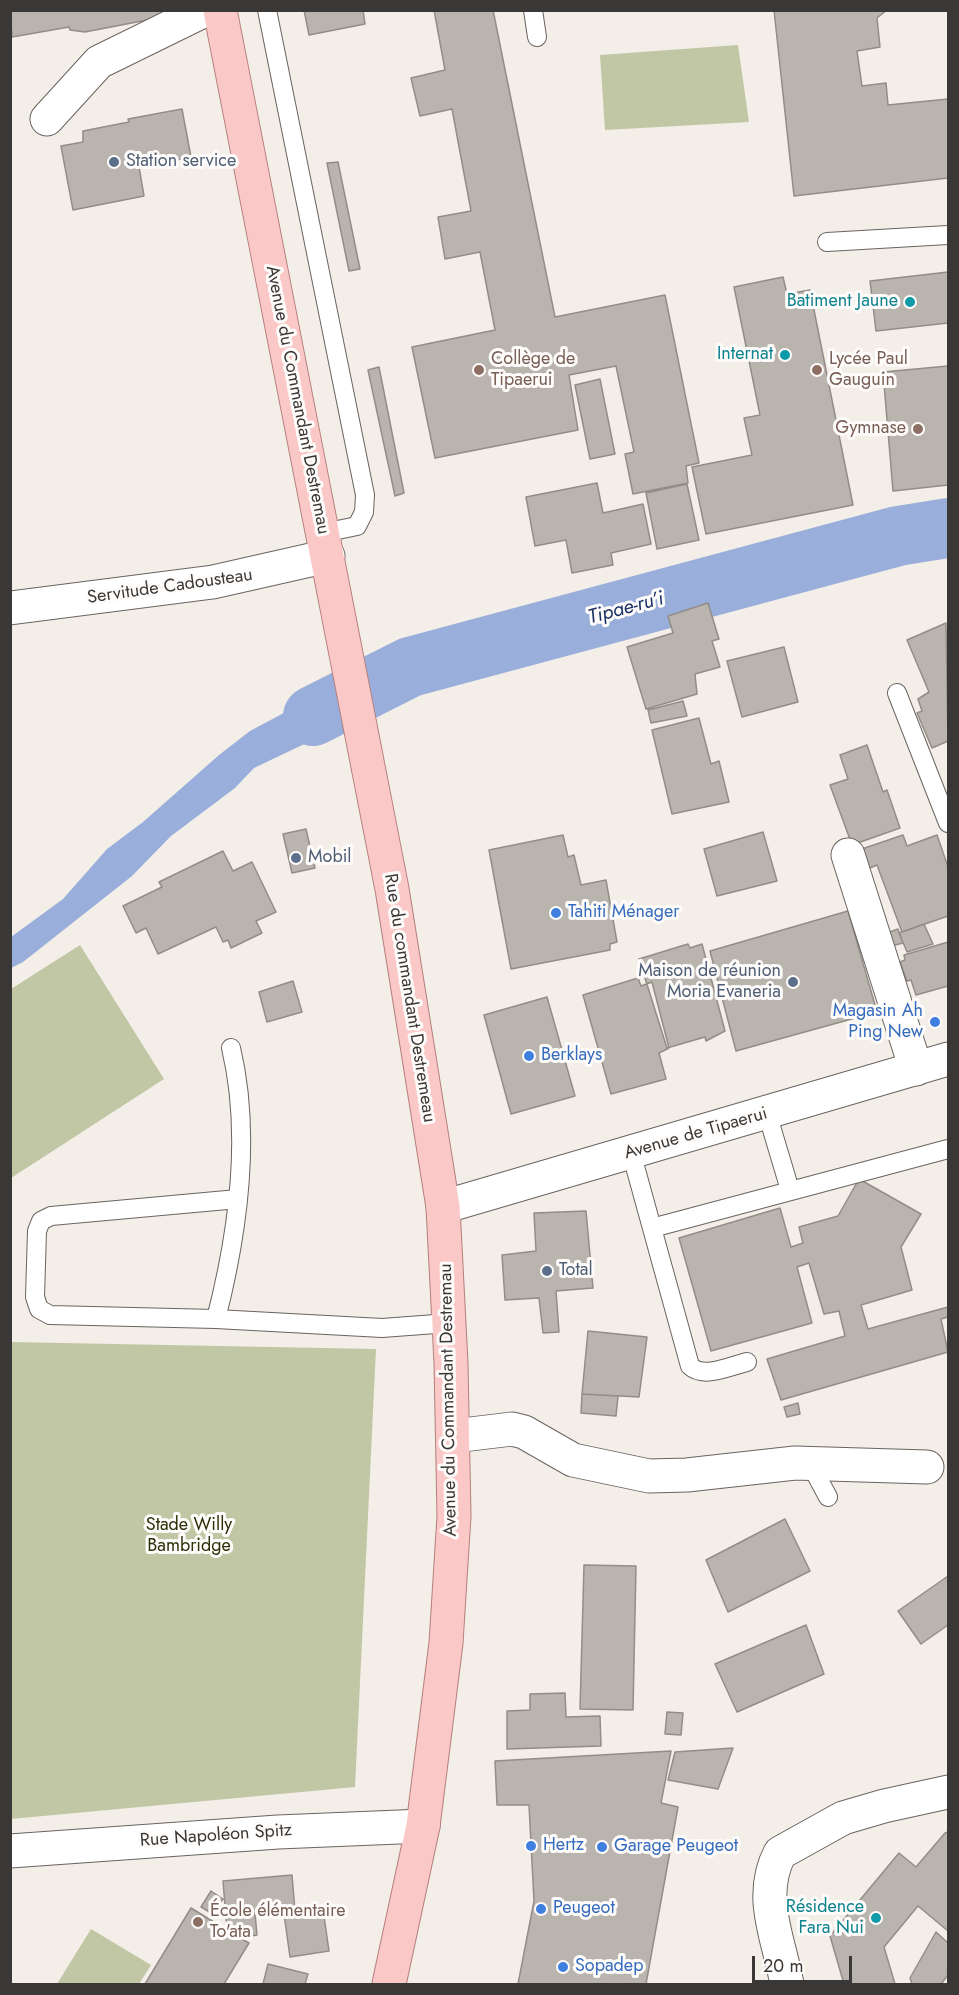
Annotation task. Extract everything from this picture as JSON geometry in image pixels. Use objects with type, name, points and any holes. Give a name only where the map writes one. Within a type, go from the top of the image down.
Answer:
[{"type":"main road","name":"Avenue du Commandant Destremau","points":[[220,10],[374,789]]},
{"type":"main road","name":"Rue du commandant Destremeau","points":[[374,789],[443,1207]]},
{"type":"main road","name":"Avenue du Commandant Destremau","points":[[389,1984],[423,1826],[446,1642],[454,1516],[454,1436],[443,1207]]},
{"type":"street","points":[[47,119],[99,62],[205,10]]},
{"type":"street","name":"Servitude Cadousteau","points":[[10,608],[213,582],[325,545]]},
{"type":"street","points":[[848,855],[916,1069]]},
{"type":"street","name":"Avenue de Tipaerui","points":[[443,1207],[948,1059]]},
{"type":"street","points":[[454,1436],[512,1429],[524,1432],[573,1460],[650,1476],[687,1475],[795,1463],[927,1467]]},
{"type":"street","points":[[787,1984],[769,1905],[769,1882],[780,1853],[843,1818],[948,1792]]},
{"type":"street","name":"Rue Napoléon Spitz","points":[[10,1851],[279,1832],[423,1826]]},
{"type":"lane","points":[[267,10],[365,495],[364,512],[357,526],[325,545]]},
{"type":"lane","points":[[533,10],[537,37]]},
{"type":"lane","points":[[827,242],[948,236]]},
{"type":"lane","points":[[897,693],[948,824]]},
{"type":"lane","points":[[216,1319],[226,1283],[238,1199],[241,1103],[231,1048]]},
{"type":"lane","points":[[767,1113],[790,1190]]},
{"type":"lane","points":[[652,1228],[948,1149]]},
{"type":"lane","points":[[631,1152],[690,1366],[696,1372],[703,1373],[747,1362]]},
{"type":"lane","points":[[238,1199],[51,1216],[41,1221],[37,1231],[35,1297],[39,1309],[50,1315],[216,1319],[382,1329],[449,1323]]},
{"type":"lane","points":[[795,1463],[813,1469],[828,1497]]},
{"type":"green space","points":[[738,45],[749,122],[605,130],[600,55]]},
{"type":"green space","points":[[80,945],[164,1079],[11,1178],[11,989]]},
{"type":"green space","name":"Stade Willy Bambridge","points":[[11,1342],[376,1349],[355,1787],[11,1819]]},
{"type":"green space","points":[[91,1929],[151,1965],[139,1984],[57,1984]]},
{"type":"water","points":[[310,699],[317,738],[254,768],[235,788],[171,836],[132,876],[23,962],[11,968],[11,937],[63,899],[107,849],[143,822],[219,755],[250,731]]},
{"type":"building","points":[[10,10],[172,10],[168,16],[85,32],[70,30],[69,27],[12,37]]},
{"type":"building","points":[[304,10],[363,10],[365,24],[309,35]]},
{"type":"building","points":[[434,10],[493,10],[555,317],[665,295],[699,463],[686,466],[688,483],[633,494],[625,454],[634,452],[616,366],[569,375],[578,430],[435,458],[412,347],[495,330],[480,252],[445,259],[438,217],[471,211],[452,109],[420,116],[411,78],[445,70]]},
{"type":"building","points":[[774,10],[887,10],[877,18],[880,47],[857,51],[862,86],[886,83],[888,105],[948,99],[948,178],[794,196]]},
{"type":"building","name":"Station service","points":[[182,109],[191,157],[139,167],[144,196],[73,210],[61,146],[83,142],[83,131],[129,122],[128,119]]},
{"type":"building","points":[[338,162],[360,269],[349,271],[327,163]]},
{"type":"building","name":"Batiment Jaune","points":[[948,272],[948,323],[876,331],[870,281]]},
{"type":"building","name":"Internat","points":[[783,277],[787,294],[810,290],[853,505],[706,534],[692,467],[752,455],[744,418],[760,415],[734,287]]},
{"type":"building","name":"Gymnase","points":[[948,366],[948,485],[893,491],[883,372]]},
{"type":"building","points":[[379,367],[404,493],[395,496],[368,370]]},
{"type":"building","points":[[600,379],[615,454],[590,459],[575,385]]},
{"type":"building","points":[[597,483],[603,513],[643,504],[651,544],[611,553],[613,565],[572,573],[566,540],[535,546],[526,497]]},
{"type":"building","points":[[687,484],[699,540],[657,549],[646,493]]},
{"type":"building","points":[[708,603],[719,639],[712,641],[720,667],[695,674],[697,694],[646,709],[627,647],[673,633],[668,616]]},
{"type":"building","points":[[946,623],[948,741],[932,748],[917,713],[922,711],[918,699],[929,692],[907,640]]},
{"type":"building","points":[[784,647],[798,702],[742,717],[727,661]]},
{"type":"building","points":[[683,701],[687,716],[651,723],[648,710]]},
{"type":"building","points":[[699,718],[711,764],[719,761],[729,802],[672,814],[652,730]]},
{"type":"building","points":[[867,745],[883,792],[887,790],[900,828],[852,845],[830,785],[848,779],[840,755]]},
{"type":"building","points":[[306,829],[315,868],[292,873],[283,834]]},
{"type":"building","points":[[763,832],[777,881],[717,896],[704,849]]},
{"type":"building","name":"Tahiti Ménager","points":[[563,835],[568,857],[574,855],[581,885],[606,880],[617,942],[610,944],[610,950],[511,969],[489,850]]},
{"type":"building","points":[[903,835],[907,846],[937,835],[948,867],[948,916],[902,932],[877,865],[865,870],[859,850]]},
{"type":"building","points":[[223,851],[233,871],[252,862],[276,912],[256,921],[262,933],[231,948],[228,940],[223,942],[216,927],[158,954],[146,928],[136,933],[123,906],[162,887],[159,882]]},
{"type":"building","name":"Maison de réunion Moria Evaneria","points":[[848,911],[877,1012],[736,1051],[710,951]]},
{"type":"building","points":[[924,924],[933,944],[907,952],[899,933]]},
{"type":"building","points":[[898,929],[903,943],[891,946],[887,933]]},
{"type":"building","points":[[948,942],[948,986],[916,995],[911,980],[907,981],[900,962],[905,960],[904,955]]},
{"type":"building","points":[[688,944],[690,948],[702,944],[725,1031],[706,1041],[705,1037],[667,1048],[639,959]]},
{"type":"building","points":[[638,978],[641,986],[652,982],[669,1048],[659,1053],[666,1079],[611,1094],[583,995]]},
{"type":"building","points":[[293,981],[302,1012],[267,1022],[259,992]]},
{"type":"building","name":"Berklays","points":[[547,997],[575,1096],[511,1114],[484,1015]]},
{"type":"building","points":[[859,1179],[921,1214],[901,1247],[912,1290],[861,1305],[868,1329],[948,1307],[948,1317],[941,1319],[948,1352],[781,1400],[767,1359],[845,1336],[839,1311],[824,1314],[809,1263],[797,1267],[812,1323],[711,1351],[679,1238],[780,1208],[791,1247],[803,1243],[799,1227],[838,1216]]},
{"type":"building","name":"Total","points":[[586,1211],[593,1288],[556,1291],[559,1332],[543,1333],[539,1298],[505,1300],[502,1255],[536,1251],[534,1213]]},
{"type":"building","points":[[588,1331],[647,1337],[639,1397],[582,1394]]},
{"type":"building","points":[[582,1394],[618,1396],[616,1416],[581,1413]]},
{"type":"building","points":[[798,1403],[800,1414],[787,1417],[784,1407]]},
{"type":"building","points":[[785,1519],[810,1571],[728,1612],[706,1560]]},
{"type":"building","points":[[584,1565],[636,1566],[633,1710],[580,1709]]},
{"type":"building","points":[[948,1576],[948,1625],[921,1644],[898,1611]]},
{"type":"building","points":[[806,1625],[824,1674],[737,1712],[715,1664]]},
{"type":"building","points":[[565,1693],[566,1717],[600,1716],[601,1746],[507,1749],[507,1711],[530,1710],[530,1694]]},
{"type":"building","points":[[667,1712],[683,1713],[681,1735],[665,1734]]},
{"type":"building","points":[[733,1748],[718,1789],[668,1780],[675,1752]]},
{"type":"building","name":"Garage Peugeot","points":[[671,1751],[661,1803],[678,1807],[646,1984],[518,1984],[534,1901],[529,1805],[497,1805],[495,1761]]},
{"type":"building","name":"Résidence Fara Nui","points":[[948,1832],[948,1931],[918,1906],[884,1947],[895,1984],[844,1984],[830,1936],[899,1853],[916,1867]]},
{"type":"building","name":"École élémentaire To'ata","points":[[292,1875],[295,1911],[255,1913],[257,1935],[240,1938],[249,1943],[224,1984],[145,1984],[191,1908],[227,1930],[223,1881]]},
{"type":"building","points":[[211,1891],[223,1899],[213,1914],[201,1907]]},
{"type":"building","name":"École élémentaire To'ata","points":[[323,1909],[329,1951],[290,1957],[284,1914]]},
{"type":"building","points":[[936,1932],[948,1943],[948,1975],[941,1984],[912,1984],[910,1978]]},
{"type":"building","name":"École élémentaire To'ata","points":[[268,1964],[308,1974],[305,1984],[263,1984]]},
{"type":"waterway","name":"Tipae-ru’i","points":[[313,716],[410,667],[898,536],[948,528]]},
{"type":"place","name":"Station service","points":[[114,162]]},
{"type":"place","name":"Batiment Jaune","points":[[910,302]]},
{"type":"place","name":"Internat","points":[[785,355]]},
{"type":"place","name":"Collège de Tipaerui","points":[[479,370]]},
{"type":"place","name":"Lycée Paul Gauguin","points":[[817,370]]},
{"type":"place","name":"Gymnase","points":[[918,429]]},
{"type":"place","name":"Mobil","points":[[296,858]]},
{"type":"place","name":"Tahiti Ménager","points":[[556,913]]},
{"type":"place","name":"Maison de réunion Moria Evaneria","points":[[793,982]]},
{"type":"place","name":"Magasin Ah Ping New","points":[[935,1022]]},
{"type":"place","name":"Berklays","points":[[529,1056]]},
{"type":"place","name":"Total","points":[[547,1271]]},
{"type":"place","name":"Hertz","points":[[531,1846]]},
{"type":"place","name":"Garage Peugeot","points":[[602,1847]]},
{"type":"place","name":"Peugeot","points":[[541,1909]]},
{"type":"place","name":"Résidence Fara Nui","points":[[876,1918]]},
{"type":"place","name":"École élémentaire To'ata","points":[[198,1922]]},
{"type":"place","name":"Sopadep","points":[[563,1967]]}]
